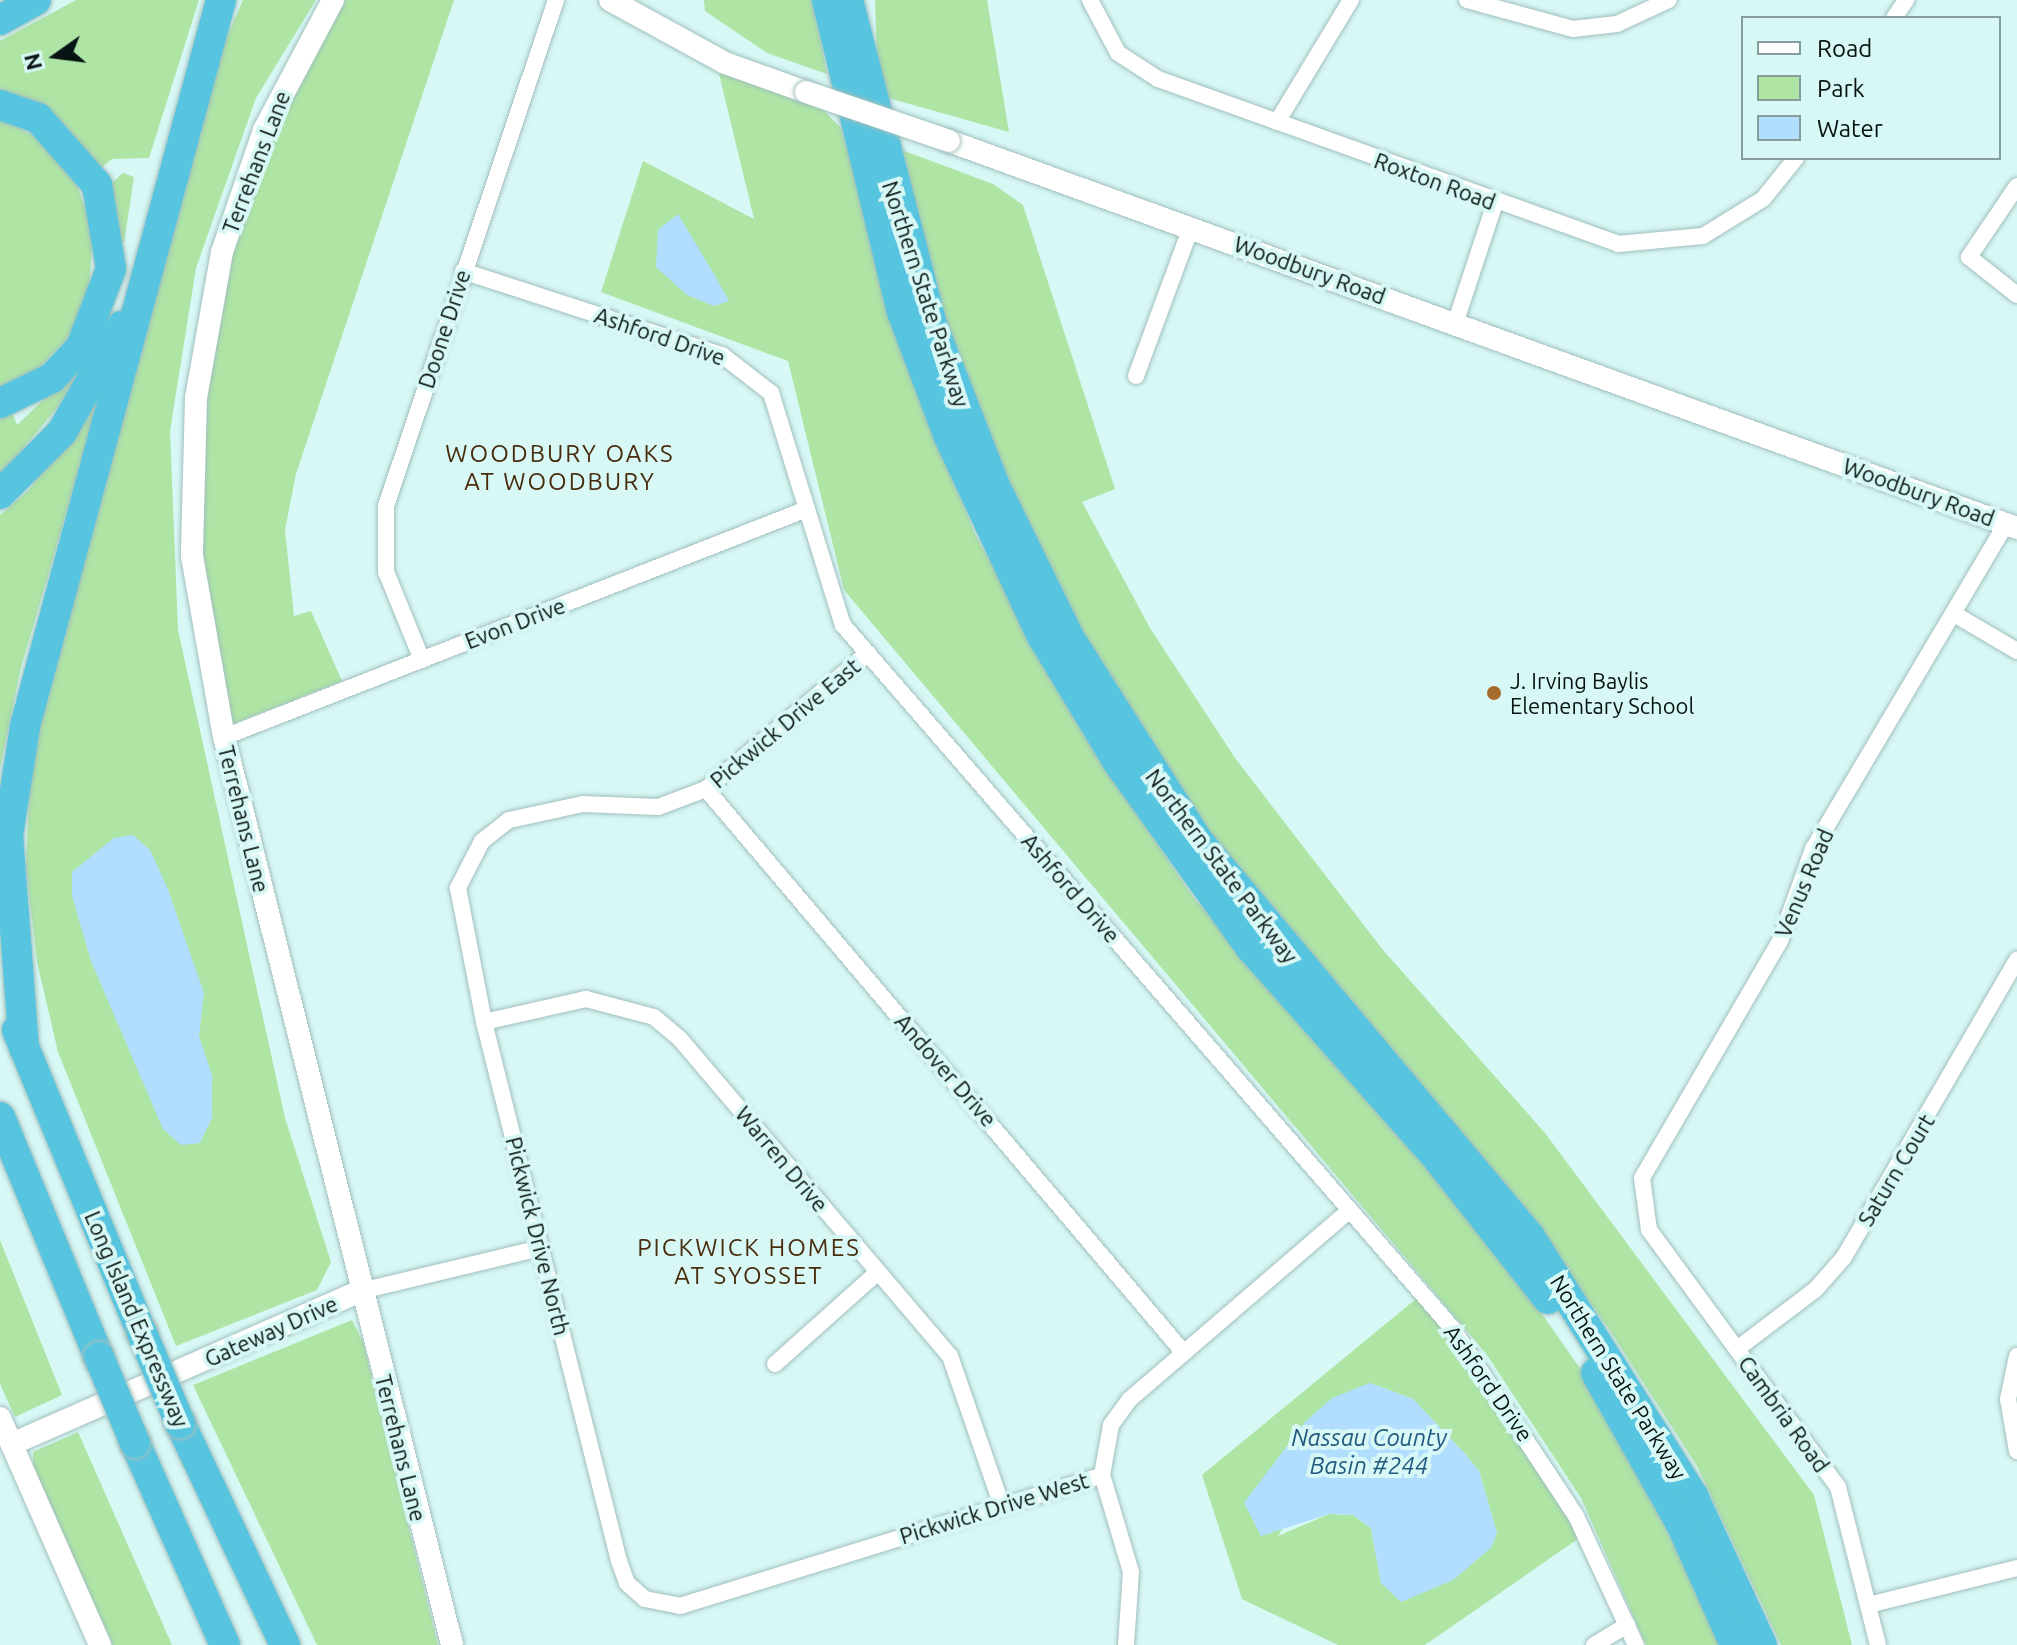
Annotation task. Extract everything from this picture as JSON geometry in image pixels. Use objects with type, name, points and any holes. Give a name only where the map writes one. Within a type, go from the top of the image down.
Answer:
[{"type":"highway","points":[[0,20],[36,0]]},
{"type":"highway","points":[[24,1048],[8,835],[25,726],[123,382],[154,236],[221,0]]},
{"type":"highway","name":"Northern State Parkway","points":[[827,0],[902,312],[949,437],[1042,636],[1117,761],[1250,947],[1536,1281],[1651,1466],[1735,1645]]},
{"type":"highway","name":"Northern State Parkway","points":[[853,7],[902,228],[956,392],[1070,639],[1199,842],[1530,1237],[1693,1496],[1762,1645]]},
{"type":"highway","points":[[0,105],[38,118],[97,185],[111,269],[81,347],[52,378],[0,403]]},
{"type":"highway","points":[[0,494],[88,394],[113,350],[154,236]]},
{"type":"highway","name":"Long Island Expressway","points":[[0,987],[180,1423],[285,1645]]},
{"type":"highway","points":[[0,1117],[135,1443],[225,1645]]},
{"type":"highway","points":[[0,1130],[34,1202]]},
{"type":"main road","name":"Terrehans Lane","points":[[333,0],[253,157],[204,337],[191,450],[192,556],[224,737],[452,1645]]},
{"type":"main road","name":"Woodbury Road","points":[[610,0],[725,63],[1191,227],[2012,526]]},
{"type":"main road","name":"Gateway Drive","points":[[12,1444],[361,1291]]},
{"type":"main road","points":[[0,1418],[100,1645]]},
{"type":"street","name":"Doone Drive","points":[[422,660],[386,572],[383,521],[463,271],[556,0]]},
{"type":"street","name":"Roxton Road","points":[[1090,0],[1099,28],[1131,65],[1495,203],[1618,244],[1671,244],[1735,220],[1794,160]]},
{"type":"street","points":[[1277,122],[1351,0]]},
{"type":"street","points":[[1467,0],[1573,29],[1617,24],[1669,0]]},
{"type":"street","points":[[2017,186],[1969,257],[2017,295]]},
{"type":"street","points":[[1455,324],[1495,203]]},
{"type":"street","points":[[1136,376],[1191,227]]},
{"type":"street","name":"Ashford Drive","points":[[463,271],[699,346],[747,370],[782,414],[832,607],[868,653],[1452,1328],[1523,1427],[1576,1516],[1636,1645]]},
{"type":"street","name":"Evon Drive","points":[[224,737],[807,509]]},
{"type":"street","name":"Venus Road","points":[[1641,1205],[1654,1151],[1780,941],[1813,849],[1954,614],[2012,526]]},
{"type":"street","points":[[1954,614],[2017,651]]},
{"type":"street","name":"Pickwick Drive East","points":[[478,847],[497,826],[551,807],[658,807],[706,789],[868,653]]},
{"type":"street","name":"Andover Drive","points":[[706,789],[1184,1353]]},
{"type":"street","name":"Pickwick Drive North","points":[[478,847],[464,869],[457,906],[484,1022],[619,1561],[627,1583],[665,1606]]},
{"type":"street","name":"Saturn Court","points":[[1737,1349],[1816,1289],[1844,1257],[2017,960]]},
{"type":"street","name":"Warren Drive","points":[[484,1022],[586,999],[654,1017],[950,1356],[1001,1503]]},
{"type":"street","name":"Cambria Road","points":[[1641,1205],[1649,1230],[1838,1487],[1878,1645]]},
{"type":"street","name":"Pickwick Drive West","points":[[665,1606],[711,1598],[1001,1503],[1102,1475],[1119,1413],[1350,1210]]},
{"type":"street","name":"Gateway Drive","points":[[361,1291],[540,1248]]},
{"type":"street","points":[[775,1364],[878,1272]]},
{"type":"street","points":[[2017,1356],[2008,1399],[2017,1451]]},
{"type":"street","points":[[1102,1475],[1131,1572],[1126,1645]]},
{"type":"street","points":[[1868,1605],[2017,1568]]},
{"type":"street","points":[[1594,1645],[1627,1625]]},
{"type":"green space","points":[[76,0],[199,0],[149,158],[112,159],[95,173],[0,94],[0,41]]},
{"type":"green space","points":[[243,0],[316,0],[256,98],[196,268],[170,431],[178,630],[285,1118],[331,1262],[317,1290],[176,1346],[58,1052],[37,962],[26,866],[31,755],[221,50]]},
{"type":"green space","points":[[337,0],[454,0],[296,474],[285,530],[294,616],[311,611],[342,681],[230,725],[199,555],[210,330],[265,148]]},
{"type":"green space","points":[[704,0],[812,0],[827,74],[767,53],[705,11]]},
{"type":"green space","points":[[875,0],[987,0],[1009,132],[878,95]]},
{"type":"green space","points":[[715,57],[806,92],[841,128],[917,386],[974,532],[1085,738],[1193,897],[1447,1186],[1519,1281],[1600,1397],[1723,1645],[1646,1645],[1581,1498],[1487,1355],[844,590],[788,361],[601,292],[643,161],[754,219]]},
{"type":"green space","points":[[0,118],[40,139],[77,185],[93,231],[89,290],[72,334],[34,373],[0,391]]},
{"type":"green space","points":[[891,146],[993,184],[1023,205],[1115,489],[1082,502],[1150,628],[1235,758],[1383,950],[1545,1133],[1814,1495],[1852,1645],[1781,1645],[1697,1466],[1607,1326],[1512,1199],[1171,787],[1076,626],[1001,475],[930,293]]},
{"type":"green space","points":[[123,173],[134,177],[124,243],[113,239],[106,188]]},
{"type":"green space","points":[[90,355],[56,409],[0,476],[0,412],[12,412],[17,425]]},
{"type":"green space","points":[[102,391],[20,671],[0,769],[0,515],[28,491]]},
{"type":"green space","points":[[0,1240],[62,1395],[15,1417],[0,1384]]},
{"type":"green space","points":[[1422,1294],[1585,1534],[1425,1645],[1338,1645],[1242,1599],[1202,1475]],"holes":[[[1370,1383],[1413,1399],[1479,1471],[1497,1533],[1381,1583],[1371,1528],[1353,1515],[1329,1514],[1278,1536]]]},
{"type":"green space","points":[[352,1320],[363,1342],[438,1645],[317,1645],[193,1385]]},
{"type":"green space","points":[[78,1432],[172,1645],[112,1645],[33,1472],[33,1452]]},
{"type":"water","points":[[678,214],[729,301],[714,306],[687,295],[656,267],[658,230]]},
{"type":"water","points":[[133,835],[150,850],[167,887],[204,993],[199,1036],[212,1075],[212,1118],[200,1143],[181,1145],[163,1129],[91,961],[72,896],[72,872],[114,838]]},
{"type":"water","name":"Nassau County Basin #244","points":[[1370,1383],[1413,1399],[1465,1454],[1479,1471],[1497,1533],[1491,1548],[1453,1580],[1401,1602],[1381,1583],[1371,1528],[1353,1515],[1329,1514],[1261,1536],[1244,1503],[1305,1422],[1332,1398]]},
{"type":"place","name":"J. Irving Baylis Elementary School","points":[[1494,693]]},
{"type":"district","name":"WOODBURY OAKS AT WOODBURY","points":[[560,468]]},
{"type":"district","name":"PICKWICK HOMES AT SYOSSET","points":[[749,1262]]}]
